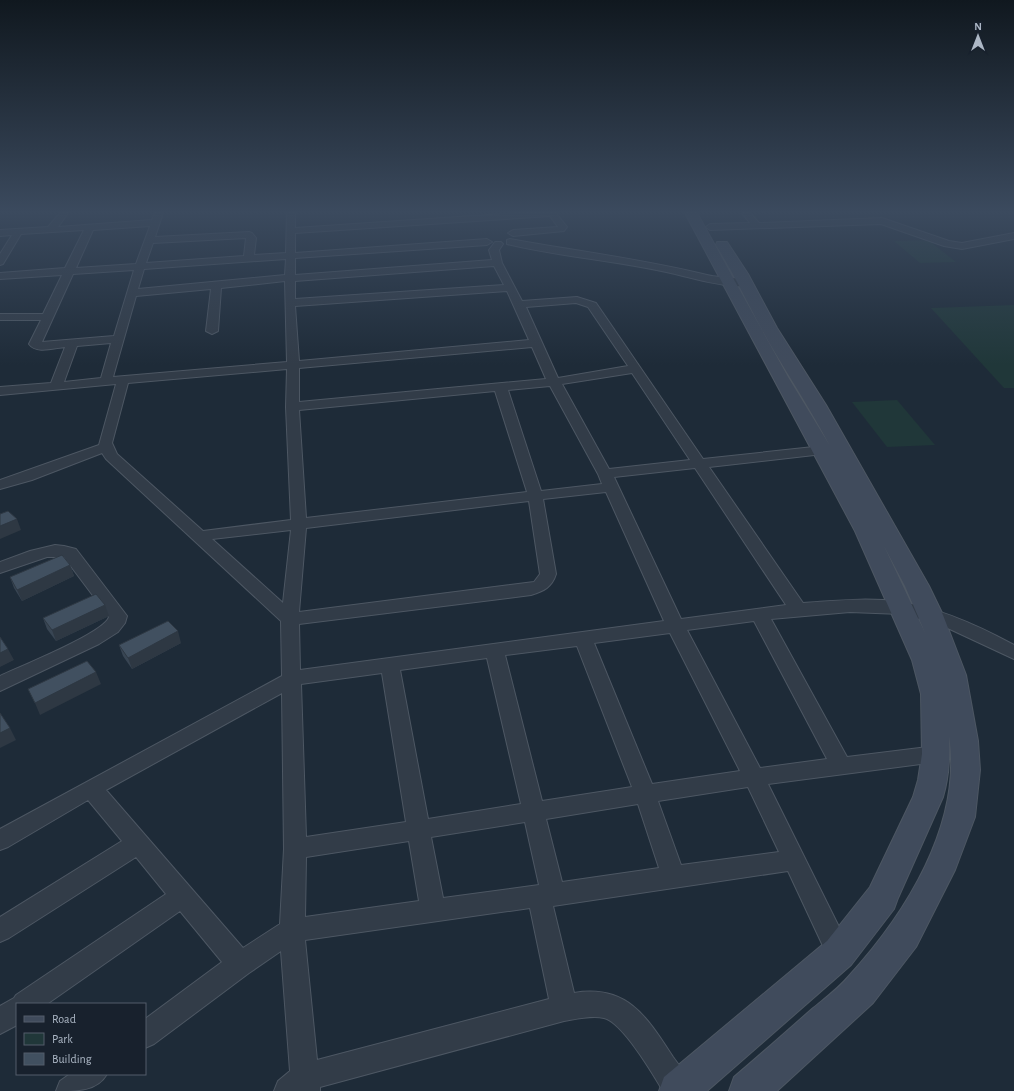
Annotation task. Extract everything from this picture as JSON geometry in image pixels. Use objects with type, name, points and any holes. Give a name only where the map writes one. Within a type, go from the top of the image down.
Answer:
[{"type":"main road","points":[[679,1090],[839,953],[882,898],[928,797],[933,780],[936,754],[934,694],[925,660],[903,608],[866,531],[823,450],[780,377],[726,264]]},
{"type":"main road","points":[[734,278],[769,328],[818,405],[914,580],[931,615],[952,675],[964,740],[966,770],[960,817],[939,870],[904,936],[860,991],[748,1091]]},
{"type":"street","points":[[73,264],[35,344],[37,346],[118,339]]},
{"type":"street","points":[[0,276],[168,264]]},
{"type":"street","points":[[291,264],[290,303],[293,364],[292,407],[299,524],[290,619],[293,678],[295,849],[292,930],[300,1086],[564,1008],[595,1004],[608,1006],[620,1011],[632,1022],[679,1090]]},
{"type":"street","points":[[132,293],[290,278],[367,264]]},
{"type":"street","points":[[497,264],[519,304],[554,382],[608,480],[676,627],[754,777],[839,953]]},
{"type":"street","points":[[638,264],[695,276],[734,278]]},
{"type":"street","points":[[140,266],[118,339],[115,380],[106,447],[116,461],[290,619],[531,589],[542,586],[546,581],[547,569],[535,495],[500,386]]},
{"type":"street","points":[[212,331],[216,285]]},
{"type":"street","points":[[290,303],[510,288]]},
{"type":"street","points":[[519,304],[572,300],[589,302],[701,464],[798,609]]},
{"type":"street","points":[[0,317],[36,316],[47,318]]},
{"type":"street","points":[[56,386],[72,343]]},
{"type":"street","points":[[0,392],[115,380],[536,343]]},
{"type":"street","points":[[292,407],[554,382],[634,369]]},
{"type":"street","points":[[0,485],[23,480],[65,461],[106,447]]},
{"type":"street","points":[[199,536],[535,495],[608,480],[701,464],[823,450]]},
{"type":"street","points":[[0,568],[50,551],[65,550],[74,559],[118,616],[116,623],[112,628],[92,640],[0,684]]},
{"type":"street","points":[[0,840],[91,788],[293,678],[676,627],[798,609],[860,606],[903,608],[931,615],[1014,653]]},
{"type":"street","points":[[760,615],[841,766]]},
{"type":"street","points":[[583,639],[645,794],[674,877]]},
{"type":"street","points":[[495,651],[533,812],[564,1008]]},
{"type":"street","points":[[390,665],[420,829],[433,911]]},
{"type":"street","points":[[295,849],[754,777],[936,754]]},
{"type":"street","points":[[91,788],[240,964]]},
{"type":"street","points":[[0,930],[139,843]]},
{"type":"street","points":[[146,1034],[240,964],[292,930],[546,896],[793,860]]},
{"type":"street","points":[[26,1003],[183,896]]},
{"type":"street","points":[[0,1021],[16,1011]]},
{"type":"street","points":[[70,1091],[92,1075]]},
{"type":"green space","points":[[1014,305],[1014,388],[1004,388],[931,308]]},
{"type":"green space","points":[[897,400],[935,445],[887,447],[852,402]]},
{"type":"building","points":[[8,511],[17,519],[0,526],[0,514]]},
{"type":"building","points":[[62,555],[70,565],[17,590],[10,577]]},
{"type":"building","points":[[96,594],[105,605],[52,630],[43,618]]},
{"type":"building","points":[[168,621],[178,631],[128,658],[119,645]]},
{"type":"building","points":[[0,637],[8,649],[0,653]]},
{"type":"building","points":[[87,661],[96,672],[35,703],[28,689]]},
{"type":"building","points":[[0,713],[10,728],[0,733]]}]
